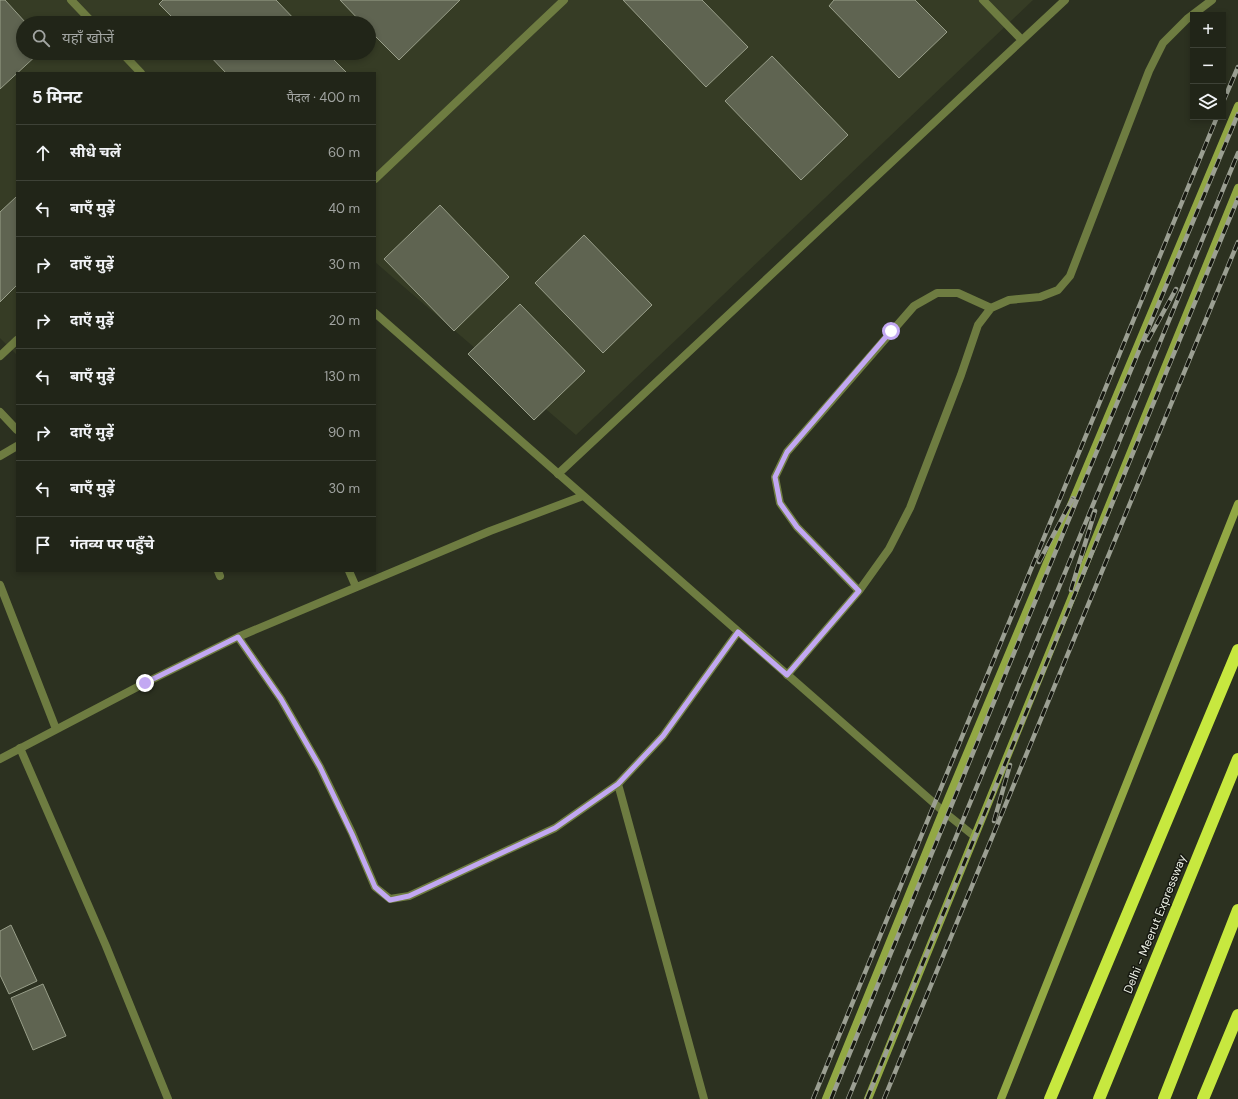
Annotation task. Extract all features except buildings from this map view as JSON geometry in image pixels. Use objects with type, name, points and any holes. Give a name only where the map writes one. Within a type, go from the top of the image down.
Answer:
[{"type":"highway","points":[[1050,1099],[1238,650]]},
{"type":"highway","name":"Delhi - Meerut Expressway","points":[[1099,1099],[1238,759]]},
{"type":"highway","points":[[1164,1099],[1238,910]]},
{"type":"highway","points":[[1203,1099],[1238,1015]]},
{"type":"street","points":[[71,0],[86,16]]},
{"type":"street","points":[[376,178],[564,0]]},
{"type":"street","points":[[983,0],[1022,40]]},
{"type":"street","points":[[558,474],[1065,0]]},
{"type":"street","points":[[787,675],[859,591],[889,549],[910,508],[961,375],[978,325],[991,308],[1009,300],[1040,297],[1058,290],[1070,276],[1152,64],[1163,43],[1186,19],[1212,0]]},
{"type":"street","points":[[129,60],[140,72]]},
{"type":"street","points":[[826,1099],[943,811],[1238,106]]},
{"type":"street","points":[[868,1099],[1238,188]]},
{"type":"street","points":[[859,591],[797,527],[780,503],[775,477],[787,452],[914,306],[937,293],[958,293],[991,308]]},
{"type":"street","points":[[376,314],[787,675],[943,811],[974,836]]},
{"type":"street","points":[[0,356],[16,341]]},
{"type":"street","points":[[0,412],[16,429]]},
{"type":"street","points":[[0,456],[16,447]]},
{"type":"street","points":[[0,759],[238,637],[356,586],[490,531],[583,496]]},
{"type":"street","points":[[1001,1099],[1238,504]]},
{"type":"street","points":[[349,572],[356,586]]},
{"type":"street","points":[[0,585],[56,729]]},
{"type":"street","points":[[238,637],[281,699],[320,767],[375,887],[390,900],[409,896],[555,828],[618,784],[663,736],[738,632]]},
{"type":"street","points":[[20,748],[106,946],[168,1099]]},
{"type":"street","points":[[618,784],[704,1099]]},
{"type":"shaded area","points":[[0,0],[1033,0],[576,435],[376,263],[376,72],[16,72],[16,354],[0,338]]},
{"type":"railway","points":[[1226,95],[1238,67]]},
{"type":"railway","points":[[831,1099],[1092,463],[1238,114]]},
{"type":"railway","points":[[813,1099],[1216,120]]},
{"type":"railway","points":[[848,1099],[1238,153]]},
{"type":"railway","points":[[867,1099],[1238,198]]},
{"type":"railway","points":[[884,1099],[1238,242]]},
{"type":"railway","points":[[1148,340],[1176,289]]},
{"type":"railway","points":[[1039,562],[1073,498]]},
{"type":"railway","points":[[1071,590],[1095,511]]},
{"type":"railway","points":[[994,821],[1010,765]]},
{"type":"route","points":[[145,683],[238,637],[281,699],[320,767],[375,887],[390,900],[409,896],[555,828],[618,784],[663,736],[738,632],[787,675],[859,591],[797,527],[780,503],[775,477],[787,452],[891,331]]}]
